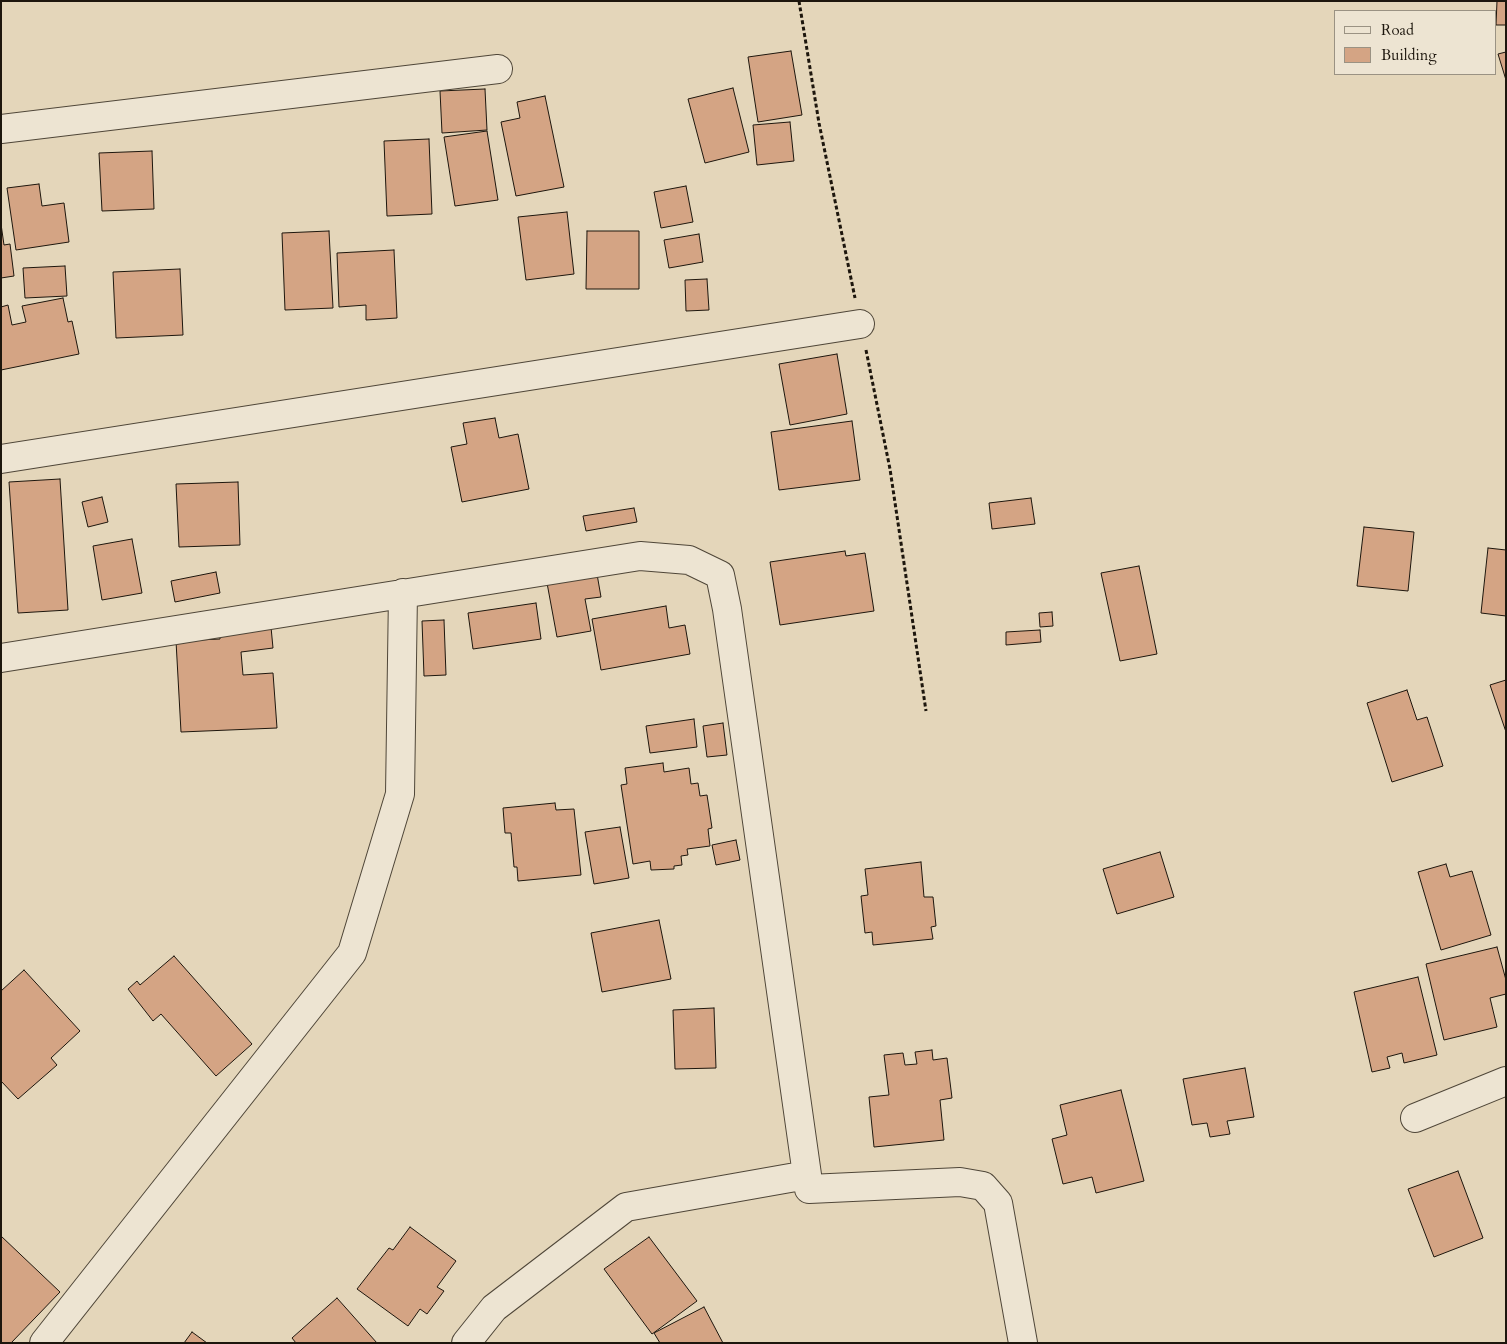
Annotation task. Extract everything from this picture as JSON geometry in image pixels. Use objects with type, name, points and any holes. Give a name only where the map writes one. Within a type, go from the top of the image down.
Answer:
[{"type":"street","points":[[1,129],[498,69]]},
{"type":"street","points":[[1,459],[860,324]]},
{"type":"street","points":[[1,658],[640,556],[689,560],[720,575],[727,608],[809,1189],[960,1182],[982,1186],[998,1203],[1023,1343]]},
{"type":"street","points":[[44,1343],[352,953],[400,794],[403,594]]},
{"type":"street","points":[[1415,1118],[1506,1081]]},
{"type":"street","points":[[466,1343],[494,1308],[626,1207],[807,1175]]},
{"type":"path","points":[[799,1],[819,123],[890,469],[926,711]]},
{"type":"building","points":[[1497,1],[1506,1],[1506,25],[1497,25]]},
{"type":"building","points":[[791,51],[802,115],[758,122],[748,57]]},
{"type":"building","points":[[1506,52],[1506,80],[1498,54]]},
{"type":"building","points":[[733,88],[749,152],[705,163],[688,99]]},
{"type":"building","points":[[485,89],[487,130],[442,133],[440,91]]},
{"type":"building","points":[[545,96],[564,187],[516,196],[501,122],[520,118],[517,102]]},
{"type":"building","points":[[790,122],[794,161],[757,165],[753,125]]},
{"type":"building","points":[[487,131],[498,200],[455,206],[444,137]]},
{"type":"building","points":[[429,139],[432,214],[387,216],[384,141]]},
{"type":"building","points":[[152,151],[154,209],[102,211],[99,153]]},
{"type":"building","points":[[39,184],[42,206],[64,203],[69,242],[16,250],[7,188]]},
{"type":"building","points":[[686,186],[693,222],[661,228],[654,192]]},
{"type":"building","points":[[567,212],[574,274],[526,280],[518,217]]},
{"type":"building","points":[[1,224],[4,245],[10,244],[14,276],[1,278]]},
{"type":"building","points":[[329,231],[333,308],[285,310],[282,233]]},
{"type":"building","points":[[587,231],[639,231],[639,289],[586,289]]},
{"type":"building","points":[[699,234],[703,262],[669,268],[664,240]]},
{"type":"building","points":[[394,250],[397,318],[366,320],[366,305],[339,307],[337,253]]},
{"type":"building","points":[[65,266],[67,296],[25,298],[23,268]]},
{"type":"building","points":[[180,269],[183,335],[116,338],[113,272]]},
{"type":"building","points":[[707,279],[709,310],[686,311],[685,280]]},
{"type":"building","points":[[63,298],[68,322],[72,321],[79,354],[1,370],[1,307],[8,305],[12,325],[26,322],[22,306]]},
{"type":"building","points":[[837,354],[847,414],[790,425],[779,364]]},
{"type":"building","points":[[495,418],[499,438],[518,434],[529,489],[462,502],[451,447],[467,444],[463,423]]},
{"type":"building","points":[[852,421],[860,480],[779,490],[771,432]]},
{"type":"building","points":[[60,479],[68,610],[18,613],[9,482]]},
{"type":"building","points":[[238,482],[240,545],[179,547],[176,484]]},
{"type":"building","points":[[102,497],[108,522],[88,527],[82,502]]},
{"type":"building","points":[[1031,498],[1035,524],[992,529],[989,503]]},
{"type":"building","points":[[634,508],[637,522],[586,531],[583,516]]},
{"type":"building","points":[[1364,527],[1414,532],[1408,591],[1357,586]]},
{"type":"building","points":[[132,539],[142,593],[102,600],[93,546]]},
{"type":"building","points":[[1488,548],[1506,550],[1506,616],[1481,613]]},
{"type":"building","points":[[845,551],[846,556],[865,553],[874,611],[780,625],[770,562]]},
{"type":"building","points":[[1139,566],[1157,654],[1120,661],[1101,573]]},
{"type":"building","points":[[216,572],[220,593],[175,602],[171,581]]},
{"type":"building","points":[[597,574],[601,597],[585,599],[591,631],[557,637],[547,583]]},
{"type":"building","points":[[536,603],[541,639],[473,649],[468,613]]},
{"type":"building","points":[[666,606],[669,628],[685,625],[690,654],[601,670],[592,619]]},
{"type":"building","points":[[1052,612],[1053,626],[1040,627],[1039,613]]},
{"type":"building","points":[[444,620],[446,675],[424,676],[422,621]]},
{"type":"building","points":[[271,627],[273,648],[241,652],[243,675],[273,673],[277,728],[181,732],[176,641],[220,639],[220,634]]},
{"type":"building","points":[[1040,630],[1041,642],[1006,645],[1006,632]]},
{"type":"building","points":[[1506,680],[1506,732],[1490,685]]},
{"type":"building","points":[[1407,690],[1417,720],[1427,717],[1443,766],[1392,782],[1367,703]]},
{"type":"building","points":[[694,719],[697,747],[650,753],[646,726]]},
{"type":"building","points":[[723,723],[727,755],[707,757],[703,726]]},
{"type":"building","points":[[663,763],[664,772],[689,768],[691,784],[698,783],[700,796],[707,795],[712,828],[708,829],[710,846],[687,849],[688,855],[681,856],[682,865],[674,866],[674,869],[651,870],[650,861],[633,864],[621,785],[627,784],[625,768]]},
{"type":"building","points":[[555,803],[556,810],[574,809],[581,875],[518,881],[517,867],[514,867],[511,833],[505,833],[503,808]]},
{"type":"building","points":[[620,827],[629,878],[594,884],[585,832]]},
{"type":"building","points":[[736,840],[740,860],[716,865],[712,845]]},
{"type":"building","points":[[1160,852],[1174,897],[1117,914],[1103,869]]},
{"type":"building","points":[[921,862],[924,897],[933,897],[936,926],[931,927],[933,939],[873,945],[872,932],[865,933],[861,896],[868,895],[865,869]]},
{"type":"building","points":[[1446,864],[1450,877],[1472,871],[1491,935],[1441,950],[1418,872]]},
{"type":"building","points":[[659,920],[671,979],[602,992],[591,933]]},
{"type":"building","points":[[1497,947],[1506,980],[1506,994],[1490,998],[1497,1027],[1444,1040],[1426,964]]},
{"type":"building","points":[[174,956],[252,1044],[216,1076],[161,1014],[153,1021],[128,989],[137,981],[140,985]]},
{"type":"building","points":[[24,970],[80,1031],[51,1058],[57,1065],[18,1099],[1,1081],[1,991]]},
{"type":"building","points":[[1418,977],[1437,1055],[1404,1063],[1402,1053],[1387,1057],[1390,1068],[1372,1072],[1354,992]]},
{"type":"building","points":[[714,1008],[716,1068],[675,1069],[673,1010]]},
{"type":"building","points":[[932,1050],[933,1060],[947,1058],[952,1098],[940,1100],[944,1140],[874,1147],[869,1097],[889,1095],[884,1055],[903,1053],[905,1065],[917,1064],[915,1052]]},
{"type":"building","points":[[1245,1068],[1254,1117],[1227,1121],[1230,1134],[1210,1137],[1207,1123],[1192,1125],[1183,1079]]},
{"type":"building","points":[[1121,1090],[1144,1181],[1096,1193],[1092,1177],[1063,1184],[1052,1139],[1067,1135],[1060,1105]]},
{"type":"building","points":[[1458,1171],[1483,1238],[1434,1257],[1408,1189]]},
{"type":"building","points":[[410,1227],[456,1261],[437,1287],[444,1291],[427,1314],[420,1309],[408,1326],[357,1289],[389,1248],[393,1250]]},
{"type":"building","points":[[1,1236],[60,1292],[11,1343],[1,1343]]},
{"type":"building","points":[[649,1237],[697,1301],[652,1334],[604,1269]]},
{"type":"building","points":[[337,1298],[377,1343],[296,1343],[292,1338]]},
{"type":"building","points":[[704,1307],[723,1343],[660,1343],[654,1333]]},
{"type":"building","points":[[192,1332],[207,1343],[184,1343]]}]
